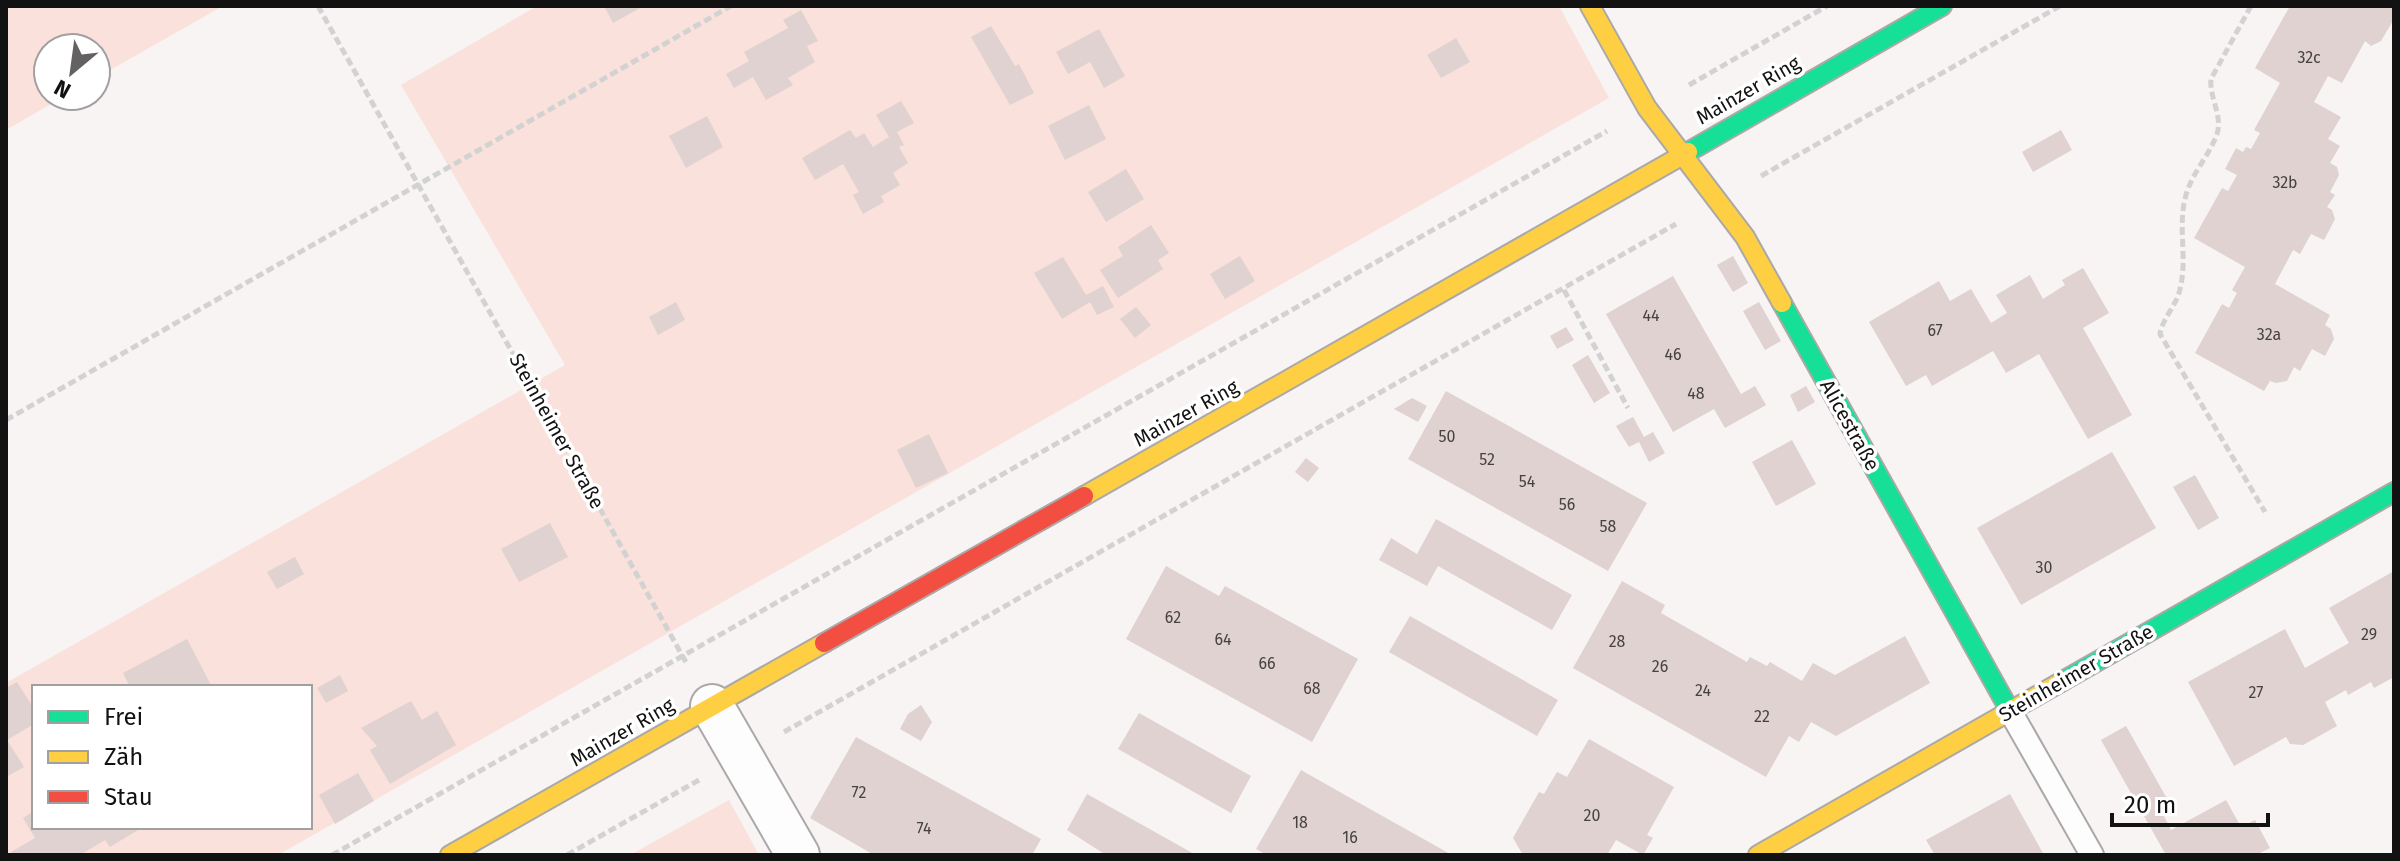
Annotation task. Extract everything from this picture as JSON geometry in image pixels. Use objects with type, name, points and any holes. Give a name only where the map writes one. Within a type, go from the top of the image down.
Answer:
[{"type":"street","name":"Alicestraße","points":[[1590,6],[1647,108],[1745,237],[2010,711]]},
{"type":"street","name":"Mainzer Ring","points":[[450,855],[1311,368],[1942,6]]},
{"type":"street","name":"Steinheimer Straße","points":[[1758,855],[2394,492]]},
{"type":"street","points":[[712,706],[798,855]]},
{"type":"lane","name":"Alicestraße","points":[[2010,711],[2092,855]]},
{"type":"path","name":"Steinheimer Straße","points":[[318,6],[712,706]]},
{"type":"path","points":[[6,420],[731,6]]},
{"type":"path","points":[[332,855],[1827,6]]},
{"type":"path","points":[[567,855],[2060,6]]},
{"type":"path","points":[[2251,6],[2211,79],[2217,133],[2185,197],[2181,288],[2160,334],[2288,552]]},
{"type":"path","points":[[1564,290],[1628,408]]},
{"type":"shaded area","points":[[6,6],[223,6],[112,69],[112,32],[32,32],[32,112],[37,112],[6,130]]},
{"type":"shaded area","points":[[537,6],[1559,6],[1609,98],[278,855],[6,855],[6,683],[565,365],[401,85]]},
{"type":"shaded area","points":[[729,800],[759,855],[630,855]]},
{"type":"building","points":[[604,6],[644,6],[613,23]]},
{"type":"building","points":[[2290,6],[2394,6],[2394,19],[2381,41],[2371,46],[2365,41],[2342,83],[2328,76],[2314,102],[2341,117],[2328,139],[2340,146],[2330,163],[2337,167],[2339,175],[2330,192],[2335,195],[2327,207],[2332,210],[2335,219],[2324,240],[2311,234],[2300,254],[2293,250],[2275,284],[2330,315],[2325,325],[2331,329],[2334,339],[2325,356],[2312,349],[2300,371],[2294,367],[2287,381],[2270,381],[2264,391],[2195,353],[2222,304],[2229,308],[2237,293],[2232,290],[2245,267],[2194,238],[2222,188],[2228,191],[2237,175],[2225,169],[2236,148],[2243,152],[2246,147],[2251,149],[2260,133],[2254,130],[2280,83],[2255,68]]},
{"type":"building","points":[[801,10],[818,41],[807,46],[815,62],[788,78],[793,85],[766,100],[753,77],[734,88],[726,74],[749,61],[744,52],[788,28],[783,20]]},
{"type":"building","points":[[991,26],[1015,66],[1019,64],[1034,93],[1010,105],[971,37]]},
{"type":"building","points":[[1099,29],[1125,76],[1104,88],[1090,62],[1068,74],[1056,52]]},
{"type":"building","points":[[1456,38],[1470,62],[1441,78],[1427,55]]},
{"type":"building","points":[[901,101],[914,123],[897,132],[904,145],[899,147],[908,163],[893,173],[900,185],[881,196],[884,202],[863,214],[853,195],[859,192],[843,164],[815,180],[802,158],[850,130],[856,138],[864,133],[873,147],[889,137],[876,115]]},
{"type":"building","points":[[1089,105],[1106,139],[1065,160],[1048,126]]},
{"type":"building","points":[[707,116],[723,147],[686,168],[669,136]]},
{"type":"building","points":[[2061,130],[2072,150],[2033,172],[2022,152]]},
{"type":"building","points":[[1126,169],[1144,199],[1106,222],[1088,192]]},
{"type":"building","points":[[1151,225],[1169,253],[1158,260],[1163,269],[1118,298],[1100,270],[1123,256],[1118,247]]},
{"type":"building","points":[[1240,256],[1255,281],[1225,299],[1210,274]]},
{"type":"building","points":[[1733,256],[1748,283],[1733,292],[1717,265]]},
{"type":"building","points":[[1063,257],[1086,295],[1103,286],[1114,307],[1097,315],[1090,302],[1062,319],[1034,273]]},
{"type":"building","points":[[2083,268],[2109,313],[2083,328],[2132,415],[2088,439],[2039,354],[2006,373],[1993,351],[1932,386],[1926,375],[1906,386],[1869,322],[1939,281],[1950,301],[1971,289],[1991,323],[2007,313],[1996,295],[2030,275],[2043,299],[2065,285],[2062,280]]},
{"type":"building","points":[[1673,276],[1741,394],[1755,386],[1766,405],[1725,428],[1714,409],[1673,432],[1606,314]]},
{"type":"building","points":[[676,302],[685,320],[658,335],[649,317]]},
{"type":"building","points":[[1759,302],[1781,341],[1765,350],[1743,311]]},
{"type":"building","points":[[1136,307],[1151,325],[1135,338],[1120,319]]},
{"type":"building","points":[[1566,327],[1574,340],[1557,349],[1550,336]]},
{"type":"building","points":[[1588,355],[1610,393],[1594,403],[1572,365]]},
{"type":"building","points":[[1806,386],[1815,402],[1798,412],[1790,395]]},
{"type":"building","points":[[1446,391],[1647,503],[1608,571],[1408,459]]},
{"type":"building","points":[[1412,398],[1427,406],[1418,422],[1394,409]]},
{"type":"building","points":[[1633,417],[1644,437],[1653,432],[1665,453],[1649,462],[1639,442],[1629,447],[1616,426]]},
{"type":"building","points":[[929,434],[948,473],[916,488],[897,450]]},
{"type":"building","points":[[1792,440],[1816,484],[1776,506],[1752,462]]},
{"type":"building","points":[[2112,452],[2156,528],[2021,605],[1977,528]]},
{"type":"building","points":[[1306,458],[1319,468],[1308,482],[1295,472]]},
{"type":"building","points":[[2195,475],[2219,518],[2198,530],[2173,487]]},
{"type":"building","points":[[1436,519],[1572,595],[1552,630],[1438,566],[1427,586],[1379,560],[1391,538],[1417,554]]},
{"type":"building","points":[[550,523],[568,557],[519,582],[501,549]]},
{"type":"building","points":[[295,557],[304,574],[277,589],[267,572]]},
{"type":"building","points":[[1166,566],[1219,596],[1225,586],[1358,659],[1312,742],[1126,639]]},
{"type":"building","points":[[2394,571],[2394,677],[2374,688],[2371,682],[2348,695],[2346,690],[2325,702],[2337,726],[2303,745],[2290,744],[2286,737],[2234,766],[2188,682],[2285,629],[2305,668],[2349,643],[2329,608]]},
{"type":"building","points":[[1622,581],[1665,605],[1661,613],[1747,662],[1750,657],[1767,666],[1770,662],[1802,681],[1813,663],[1835,675],[1905,636],[1930,683],[1836,736],[1811,722],[1799,742],[1789,736],[1766,777],[1573,668]]},
{"type":"building","points":[[1410,616],[1558,700],[1537,736],[1389,652]]},
{"type":"building","points":[[187,639],[211,685],[129,685],[123,673]]},
{"type":"building","points":[[340,675],[348,691],[326,703],[317,688]]},
{"type":"building","points":[[17,682],[32,706],[32,725],[7,740],[24,767],[6,777],[6,688]]},
{"type":"building","points":[[411,701],[422,720],[437,711],[456,745],[390,784],[370,750],[377,746],[361,728]]},
{"type":"building","points":[[921,705],[932,722],[921,741],[900,729],[908,714]]},
{"type":"building","points":[[1139,713],[1251,776],[1231,813],[1118,749]]},
{"type":"building","points":[[2126,726],[2174,811],[2164,816],[2171,830],[2226,800],[2241,827],[2255,820],[2270,848],[2256,855],[2166,855],[2101,740]]},
{"type":"building","points":[[856,737],[1041,839],[1032,855],[874,855],[810,818]]},
{"type":"building","points":[[1589,739],[1674,787],[1647,835],[1653,838],[1643,855],[1616,840],[1607,855],[1523,855],[1513,838],[1539,792],[1544,794],[1557,772],[1567,777]]},
{"type":"building","points":[[1301,770],[1452,855],[1267,855],[1256,849]]},
{"type":"building","points":[[358,773],[374,801],[335,824],[319,795]]},
{"type":"building","points":[[1087,794],[1196,855],[1106,855],[1067,830]]},
{"type":"building","points":[[2010,794],[2044,855],[1935,855],[1926,840]]},
{"type":"building","points":[[32,812],[32,829],[138,830],[110,847],[105,840],[80,855],[13,855],[11,852],[35,838],[23,818]]},
{"type":"traffic: fast","points":[[1688,152],[1942,6]]},
{"type":"traffic: fast","points":[[1782,303],[2010,711]]},
{"type":"traffic: fast","points":[[2061,682],[2394,492]]},
{"type":"traffic: slow","points":[[1590,6],[1647,108],[1745,237],[1782,303]]},
{"type":"traffic: slow","points":[[1084,496],[1688,152]]},
{"type":"traffic: slow","points":[[450,855],[824,643]]},
{"type":"traffic: slow","points":[[1758,855],[2061,682]]},
{"type":"traffic: jam","points":[[824,643],[1084,496]]}]
